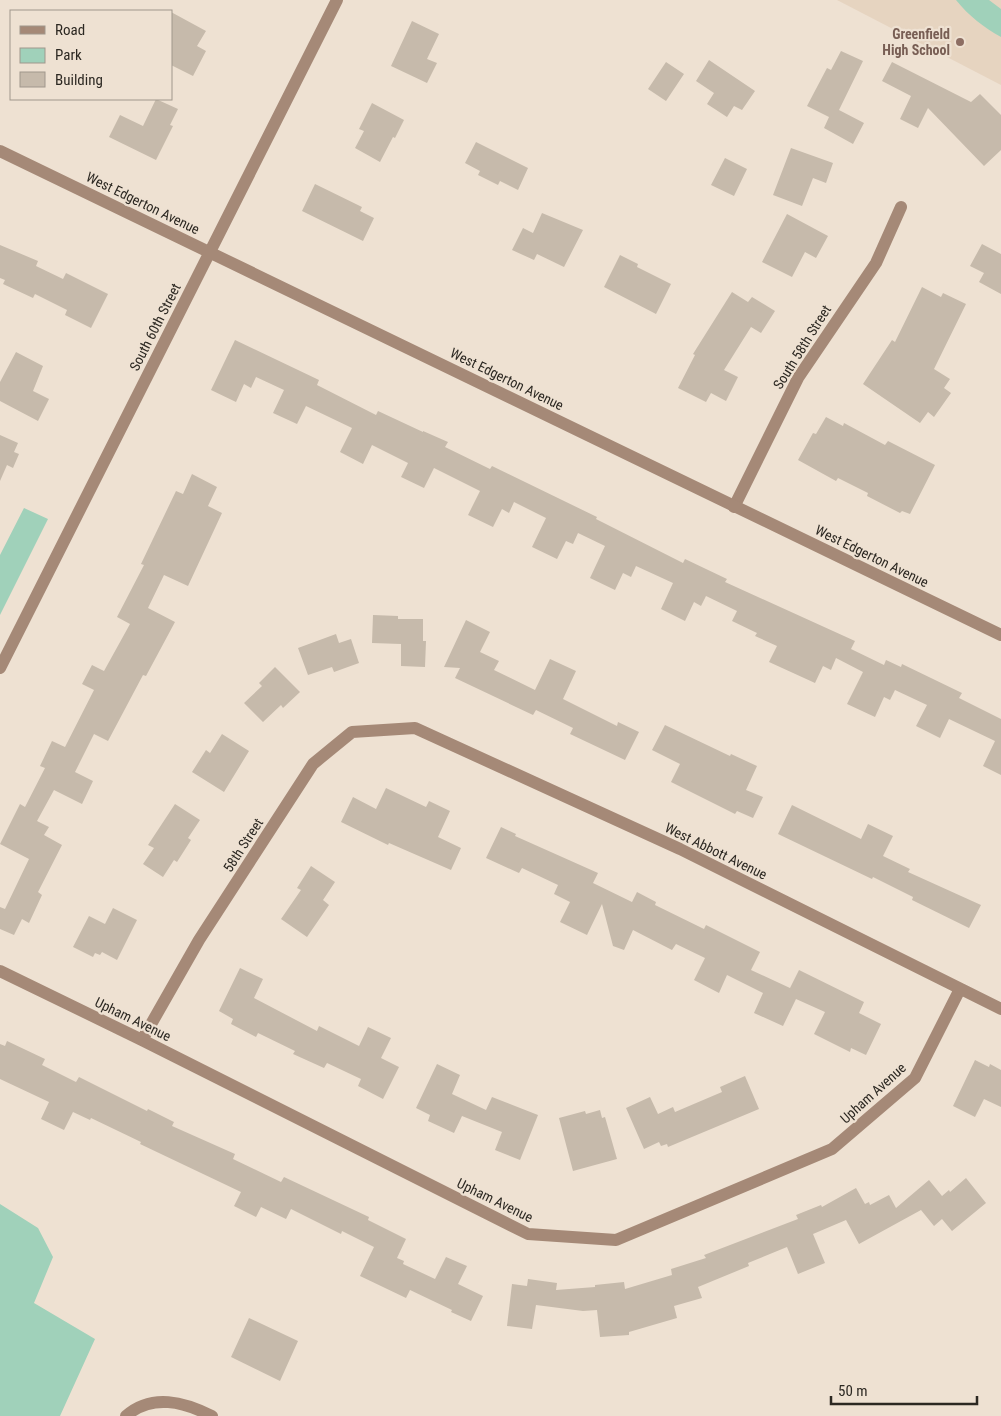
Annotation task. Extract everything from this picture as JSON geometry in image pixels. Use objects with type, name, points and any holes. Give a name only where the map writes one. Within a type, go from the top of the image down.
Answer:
[{"type":"street","name":"South 60th Street","points":[[0,668],[4,651],[210,252],[337,0]]},
{"type":"street","name":"West Edgerton Avenue","points":[[0,151],[1001,635]]},
{"type":"street","name":"South 58th Street","points":[[734,507],[798,378],[876,263],[901,207]]},
{"type":"street","name":"West Abbott Avenue","points":[[415,728],[680,848],[1001,1009]]},
{"type":"street","name":"58th Street","points":[[142,1040],[198,940],[313,764],[352,732],[415,728]]},
{"type":"street","name":"Upham Avenue","points":[[0,971],[142,1040],[528,1234],[616,1240],[832,1149],[915,1078],[960,989]]},
{"type":"street","points":[[126,1416],[142,1406],[156,1402],[178,1402],[212,1416]]},
{"type":"shaded area","name":"Greenfield High School","points":[[837,0],[1001,0],[1001,85]]},
{"type":"green space","points":[[956,0],[989,0],[1001,9],[1001,37],[977,21]]},
{"type":"green space","points":[[24,508],[48,519],[0,615],[0,555]]},
{"type":"green space","points":[[0,1204],[38,1228],[53,1257],[34,1303],[95,1339],[60,1416],[0,1416]]},
{"type":"building","points":[[172,13],[206,31],[197,46],[206,51],[193,76],[172,66]]},
{"type":"building","points":[[412,21],[439,34],[427,59],[437,63],[427,83],[391,66]]},
{"type":"building","points":[[841,51],[863,61],[839,110],[864,123],[853,144],[824,128],[829,117],[807,106],[827,68],[831,70]]},
{"type":"building","points":[[709,60],[755,91],[742,110],[734,106],[727,117],[707,104],[714,93],[696,81]]},
{"type":"building","points":[[666,62],[684,74],[666,101],[648,89]]},
{"type":"building","points":[[892,62],[971,102],[980,94],[1001,115],[1001,150],[984,166],[928,108],[918,128],[900,119],[911,96],[882,81]]},
{"type":"building","points":[[156,100],[178,109],[170,125],[173,126],[156,160],[109,137],[120,115],[143,126]]},
{"type":"building","points":[[372,103],[404,120],[380,162],[355,148],[364,131],[359,129]]},
{"type":"building","points":[[476,142],[528,168],[518,190],[500,181],[498,185],[478,175],[480,171],[465,163]]},
{"type":"building","points":[[791,148],[833,163],[826,183],[813,178],[802,206],[773,195]]},
{"type":"building","points":[[725,158],[747,169],[734,196],[711,185]]},
{"type":"building","points":[[315,184],[362,207],[360,211],[374,218],[363,241],[302,211]]},
{"type":"building","points":[[542,213],[583,230],[564,267],[537,254],[534,260],[512,250],[523,228],[533,233]]},
{"type":"building","points":[[787,214],[828,236],[816,258],[805,252],[792,277],[762,262]]},
{"type":"building","points":[[982,244],[1001,254],[1001,294],[979,282],[984,273],[970,266]]},
{"type":"building","points":[[0,245],[38,261],[36,266],[63,279],[66,273],[108,294],[91,328],[65,315],[67,310],[35,294],[33,298],[3,284],[5,280],[0,278]]},
{"type":"building","points":[[620,255],[638,264],[637,267],[671,284],[656,314],[604,287]]},
{"type":"building","points":[[922,287],[941,297],[943,293],[966,304],[934,369],[950,379],[944,388],[951,393],[934,417],[928,412],[920,423],[863,384],[892,340],[895,342]]},
{"type":"building","points":[[732,292],[748,302],[752,297],[775,311],[761,333],[751,327],[724,370],[738,377],[726,401],[711,393],[706,402],[678,388],[695,355],[693,354]]},
{"type":"building","points":[[235,340],[319,380],[317,385],[376,415],[378,411],[448,442],[445,447],[490,469],[492,466],[597,517],[596,519],[683,563],[685,559],[727,579],[725,582],[855,641],[851,649],[884,665],[886,660],[901,667],[902,664],[962,693],[959,698],[1001,719],[1001,775],[983,766],[995,741],[949,719],[940,738],[916,726],[927,705],[895,690],[890,700],[884,697],[875,717],[847,704],[863,672],[836,658],[831,670],[823,666],[815,683],[769,662],[777,646],[755,636],[757,633],[732,621],[737,611],[706,596],[701,606],[694,602],[685,621],[661,609],[673,583],[636,566],[631,577],[623,573],[615,590],[590,578],[605,546],[578,533],[573,544],[566,541],[557,559],[532,547],[546,518],[514,502],[509,513],[502,509],[493,527],[468,515],[480,491],[434,468],[424,488],[401,477],[408,463],[372,445],[363,464],[340,452],[352,428],[306,406],[297,424],[273,413],[284,390],[256,377],[251,388],[244,384],[236,402],[211,390]]},
{"type":"building","points":[[16,352],[43,366],[33,391],[49,399],[38,421],[0,401],[0,382]]},
{"type":"building","points":[[826,417],[843,426],[844,423],[885,445],[888,441],[935,465],[910,514],[902,511],[900,513],[867,496],[868,493],[838,478],[836,481],[798,460],[813,433],[816,434]]},
{"type":"building","points":[[0,435],[18,443],[14,452],[19,454],[13,468],[7,465],[0,481]]},
{"type":"building","points":[[192,474],[217,487],[208,506],[222,513],[188,586],[164,575],[148,608],[175,622],[146,676],[143,675],[108,741],[94,734],[75,772],[93,781],[82,804],[54,790],[37,821],[49,827],[44,835],[62,845],[38,892],[42,895],[29,923],[22,919],[14,935],[0,929],[0,907],[5,909],[29,859],[0,844],[20,804],[25,807],[45,768],[40,766],[52,741],[65,747],[94,690],[82,684],[92,665],[104,671],[130,624],[117,617],[144,565],[141,564],[176,491],[183,494]]},
{"type":"building","points":[[373,615],[398,616],[398,619],[423,619],[423,641],[426,641],[425,667],[401,666],[401,644],[372,643]]},
{"type":"building","points":[[466,620],[490,632],[480,652],[499,661],[494,670],[535,690],[550,659],[576,671],[563,699],[617,726],[618,722],[639,732],[625,760],[570,734],[573,728],[536,710],[533,715],[455,678],[460,668],[444,667]]},
{"type":"building","points":[[336,634],[339,643],[351,639],[359,663],[334,672],[332,667],[308,675],[298,648]]},
{"type":"building","points":[[275,667],[300,692],[283,708],[281,705],[263,722],[244,703],[262,686],[259,683]]},
{"type":"building","points":[[665,725],[730,756],[731,754],[757,766],[746,790],[763,797],[753,818],[737,811],[735,814],[671,782],[680,764],[652,750]]},
{"type":"building","points":[[222,734],[249,751],[224,792],[192,772],[206,750],[210,753]]},
{"type":"building","points":[[386,788],[426,807],[429,801],[450,811],[438,837],[461,848],[451,870],[389,843],[388,845],[341,822],[353,797],[376,809]]},
{"type":"building","points":[[175,804],[200,820],[188,838],[191,840],[177,862],[174,860],[163,877],[143,864],[154,848],[148,845]]},
{"type":"building","points":[[792,805],[861,839],[868,824],[893,836],[883,856],[910,869],[908,872],[981,905],[969,928],[912,900],[913,897],[873,877],[872,879],[778,834]]},
{"type":"building","points":[[501,827],[516,834],[515,836],[598,873],[593,883],[632,902],[637,892],[656,902],[655,905],[704,929],[706,925],[760,952],[751,970],[790,988],[799,970],[864,1002],[859,1013],[881,1024],[866,1055],[851,1048],[850,1052],[814,1034],[825,1012],[796,999],[783,1026],[754,1013],[763,993],[727,975],[719,993],[694,980],[705,958],[676,944],[672,950],[633,930],[624,950],[613,946],[602,904],[587,935],[560,922],[570,902],[554,894],[558,885],[522,868],[519,873],[486,858]]},
{"type":"building","points":[[311,866],[335,882],[323,900],[329,905],[307,937],[281,919],[301,890],[297,888]]},
{"type":"building","points":[[113,908],[137,920],[117,960],[102,952],[100,955],[95,953],[93,957],[73,947],[89,916],[105,924]]},
{"type":"building","points":[[240,968],[263,979],[254,998],[317,1031],[319,1026],[359,1046],[368,1027],[391,1038],[381,1058],[399,1067],[383,1099],[358,1086],[361,1079],[327,1063],[324,1068],[293,1054],[295,1051],[258,1033],[256,1037],[231,1024],[233,1019],[219,1011]]},
{"type":"building","points":[[7,1041],[45,1059],[42,1065],[76,1082],[79,1077],[147,1111],[148,1109],[174,1122],[172,1126],[235,1154],[233,1159],[281,1182],[284,1177],[369,1217],[368,1220],[406,1239],[397,1258],[404,1261],[403,1264],[435,1279],[446,1257],[467,1266],[458,1284],[483,1296],[471,1321],[410,1290],[406,1298],[360,1276],[374,1247],[342,1231],[341,1234],[291,1209],[286,1219],[261,1207],[256,1217],[234,1206],[241,1192],[140,1144],[141,1142],[91,1118],[90,1120],[73,1112],[64,1130],[41,1119],[49,1102],[0,1079],[0,1044],[5,1046]]},
{"type":"building","points":[[975,1060],[989,1067],[990,1064],[1001,1070],[1001,1107],[984,1099],[975,1117],[953,1106]]},
{"type":"building","points":[[437,1064],[460,1075],[452,1094],[486,1110],[492,1097],[538,1115],[520,1160],[495,1150],[502,1132],[462,1116],[454,1133],[428,1121],[430,1115],[416,1108]]},
{"type":"building","points":[[745,1076],[759,1109],[668,1147],[667,1144],[661,1146],[659,1142],[644,1149],[626,1108],[650,1097],[658,1114],[673,1107],[675,1112],[722,1092],[720,1087]]},
{"type":"building","points":[[600,1110],[602,1118],[605,1117],[617,1159],[573,1171],[559,1118],[585,1111],[586,1114]]},
{"type":"building","points":[[966,1178],[986,1203],[952,1231],[942,1219],[934,1226],[921,1210],[859,1244],[846,1220],[813,1234],[825,1263],[798,1274],[787,1247],[748,1263],[749,1266],[698,1287],[702,1298],[674,1306],[677,1318],[629,1332],[629,1335],[600,1337],[597,1310],[583,1311],[536,1305],[532,1329],[507,1326],[512,1284],[527,1286],[528,1279],[557,1283],[556,1290],[595,1287],[595,1285],[624,1282],[625,1289],[672,1275],[671,1269],[706,1258],[704,1255],[798,1219],[796,1215],[821,1205],[822,1207],[856,1188],[865,1204],[869,1202],[870,1205],[889,1195],[896,1208],[929,1180],[942,1196],[949,1190],[950,1192]]},
{"type":"building","points":[[249,1318],[298,1341],[280,1381],[231,1357]]},
{"type":"place","name":"Greenfield High School","points":[[960,42]]}]
